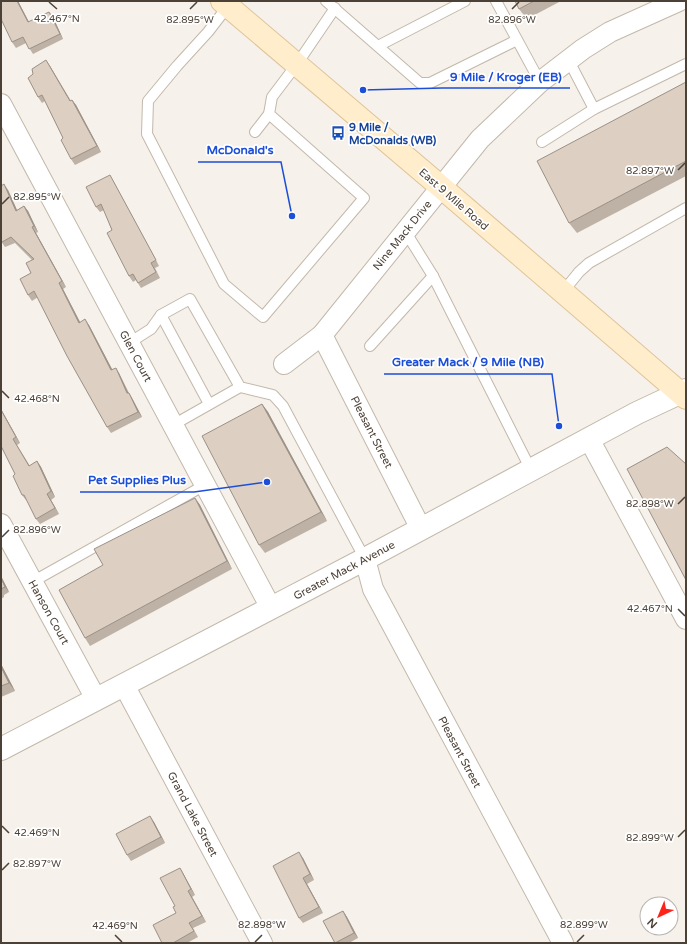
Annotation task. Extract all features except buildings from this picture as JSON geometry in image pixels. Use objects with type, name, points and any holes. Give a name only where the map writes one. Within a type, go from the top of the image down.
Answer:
[{"type":"main road","name":"East 9 Mile Road","points":[[225,4],[441,187],[562,293],[684,394]]},
{"type":"street","name":"Nine Mack Drive","points":[[284,364],[322,335],[480,139],[540,82],[583,49],[610,32],[679,1]]},
{"type":"street","name":"Glen Court","points":[[1,104],[271,608]]},
{"type":"street","name":"Pleasant Street","points":[[322,335],[421,529]]},
{"type":"street","name":"Greater Mack Avenue","points":[[1,749],[365,559],[637,413],[684,394]]},
{"type":"street","points":[[589,439],[686,619]]},
{"type":"street","name":"Hanson Court","points":[[1,524],[96,699]]},
{"type":"street","name":"Pleasant Street","points":[[365,559],[373,589],[563,943]]},
{"type":"street","name":"Grand Lake Street","points":[[124,685],[262,943]]},
{"type":"lane","points":[[378,46],[465,1]]},
{"type":"lane","points":[[496,1],[540,82]]},
{"type":"lane","points":[[225,4],[208,32],[148,101],[147,134],[224,284],[263,317],[364,198],[269,114]]},
{"type":"lane","points":[[255,132],[269,114],[272,98],[297,64],[333,4],[420,83],[430,83],[517,40]]},
{"type":"lane","points":[[569,61],[594,109]]},
{"type":"lane","points":[[542,142],[594,109],[686,64]]},
{"type":"lane","points":[[562,293],[579,272],[589,263],[686,208]]},
{"type":"lane","points":[[405,231],[432,276],[531,470]]},
{"type":"lane","points":[[370,346],[432,276]]},
{"type":"lane","points":[[129,343],[151,329],[161,315],[190,299],[240,387]]},
{"type":"lane","points":[[161,315],[209,404]]},
{"type":"lane","points":[[173,425],[240,387],[273,395],[283,406],[365,559]]},
{"type":"lane","points":[[32,582],[205,485]]},
{"type":"place","name":"9 Mile / Kroger (EB)","points":[[363,90]]},
{"type":"place","name":"9 Mile / McDonalds (WB)","points":[[338,133]]},
{"type":"place","name":"McDonald's","points":[[292,216]]},
{"type":"place","name":"Greater Mack / 9 Mile (NB)","points":[[559,426]]},
{"type":"place","name":"Pet Supplies Plus","points":[[267,482]]}]
